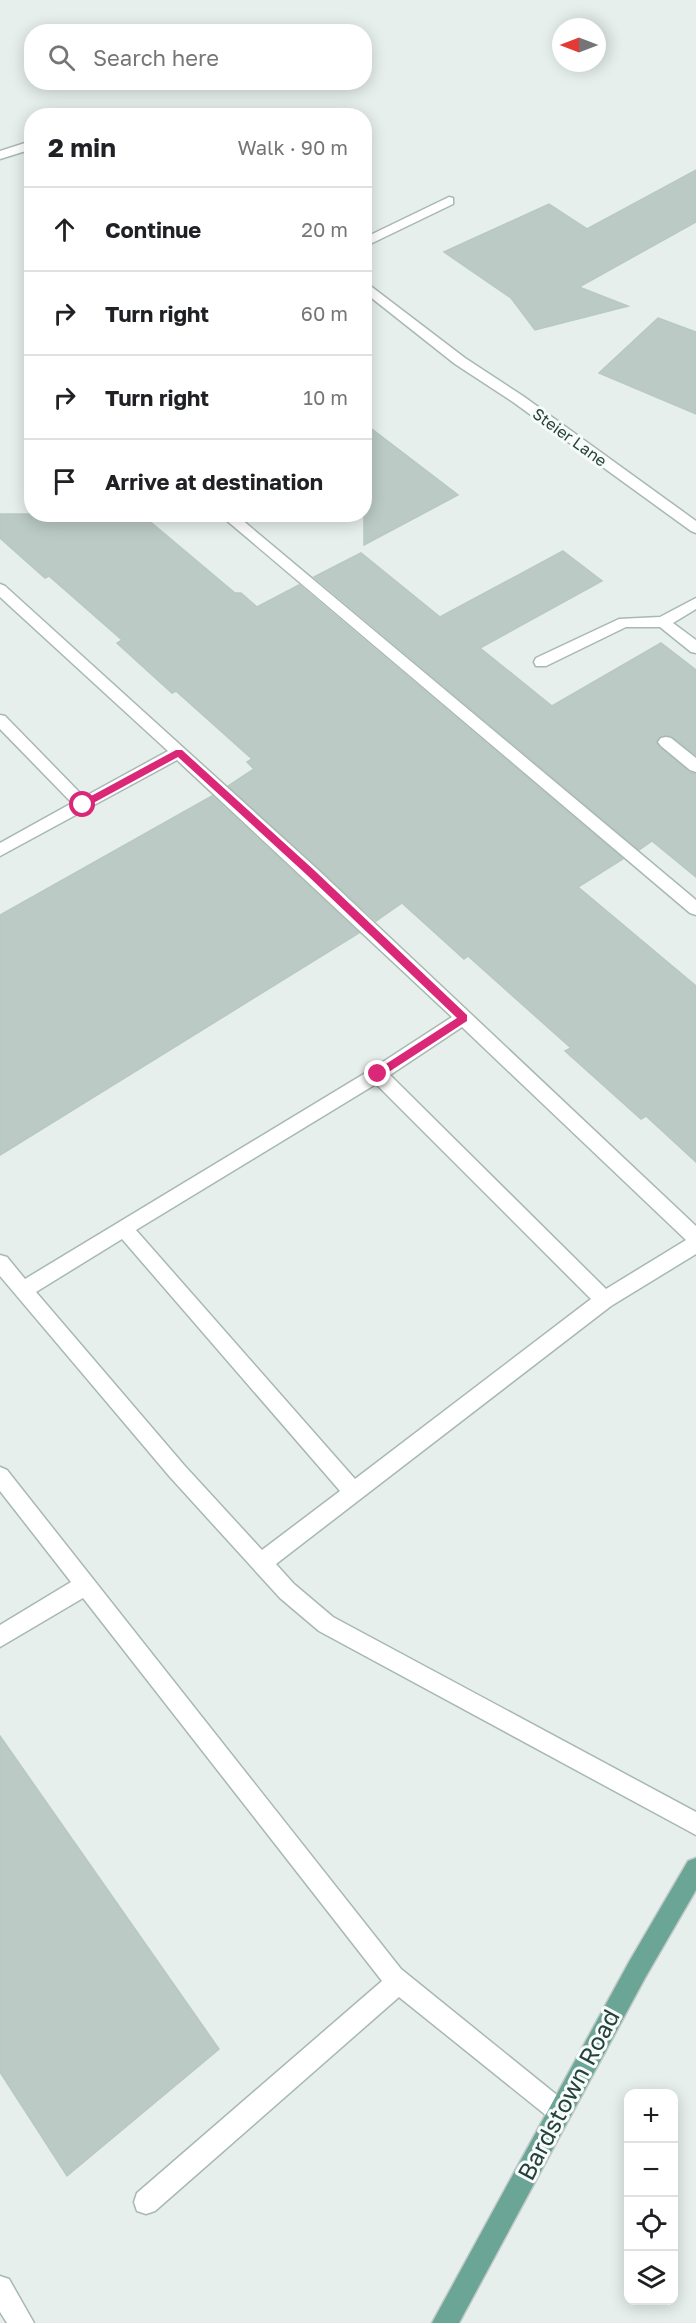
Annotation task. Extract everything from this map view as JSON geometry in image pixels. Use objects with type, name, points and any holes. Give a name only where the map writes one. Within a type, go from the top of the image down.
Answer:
[{"type":"main road","name":"Bardstown Road","points":[[445,2323],[637,1970],[696,1869]]},
{"type":"street","points":[[0,155],[24,147]]},
{"type":"street","points":[[372,239],[449,201]]},
{"type":"street","name":"Steier Lane","points":[[372,291],[460,361],[518,399],[696,528]]},
{"type":"street","points":[[236,522],[696,909]]},
{"type":"street","points":[[0,589],[310,872],[696,1238]]},
{"type":"street","points":[[541,662],[624,622],[663,622],[696,603]]},
{"type":"street","points":[[663,622],[696,648]]},
{"type":"street","points":[[0,720],[83,805]]},
{"type":"street","points":[[666,742],[696,766]]},
{"type":"street","points":[[0,850],[179,752]]},
{"type":"street","points":[[23,1290],[378,1074],[464,1018]]},
{"type":"street","points":[[378,1074],[604,1300]]},
{"type":"street","points":[[124,1229],[354,1492]]},
{"type":"street","points":[[261,1563],[604,1300],[696,1244]]},
{"type":"street","points":[[0,1263],[177,1471],[287,1591],[326,1623],[696,1824]]},
{"type":"street","points":[[0,1476],[399,1982],[560,2112]]},
{"type":"street","points":[[0,1637],[86,1585]]},
{"type":"street","points":[[147,2202],[399,1982]]},
{"type":"street","points":[[0,2288],[21,2323]]},
{"type":"building","points":[[696,170],[696,222],[579,287],[628,306],[535,330],[511,298],[444,252],[549,204],[587,229]]},
{"type":"building","points":[[658,318],[696,332],[696,414],[599,373]]},
{"type":"building","points":[[372,429],[458,495],[364,545],[364,522],[372,522]]},
{"type":"building","points":[[0,514],[24,514],[24,522],[151,522],[235,593],[241,593],[257,607],[299,585],[623,859],[578,887],[696,986],[696,1162],[646,1116],[641,1119],[565,1051],[571,1048],[468,956],[464,959],[402,903],[376,921],[228,786],[254,769],[247,762],[252,759],[176,691],[172,693],[117,643],[122,640],[49,576],[45,578],[0,538]]},
{"type":"building","points":[[563,551],[602,581],[480,648],[552,706],[661,643],[696,670],[696,755],[671,736],[661,736],[656,742],[689,772],[696,774],[696,877],[652,841],[639,850],[314,577],[361,553],[440,617]]},
{"type":"building","points":[[212,796],[359,933],[0,1155],[0,915]]},
{"type":"building","points":[[0,1736],[219,2049],[67,2176],[0,2072]]},
{"type":"route","points":[[83,805],[179,752],[464,1018],[378,1074]]}]
